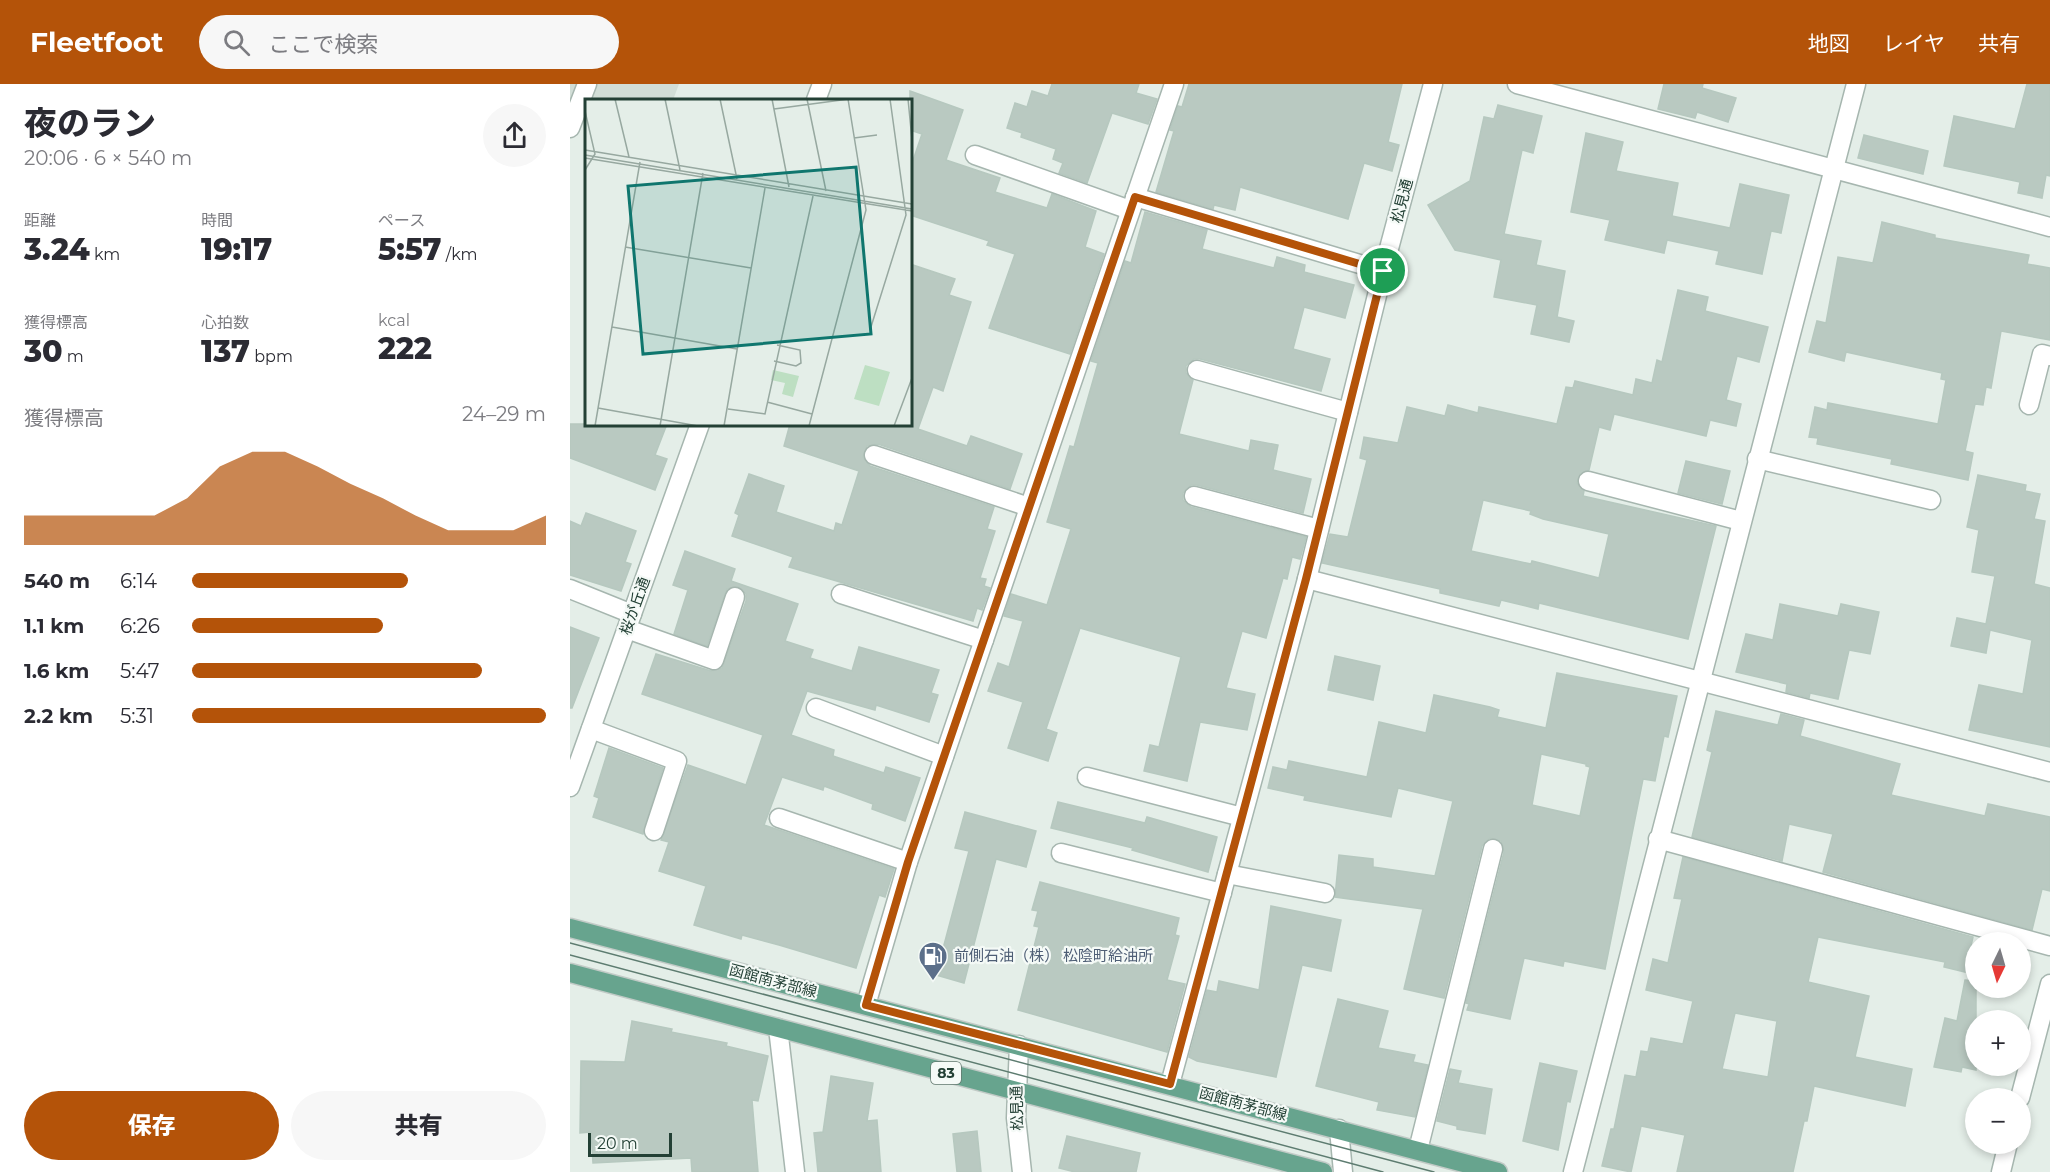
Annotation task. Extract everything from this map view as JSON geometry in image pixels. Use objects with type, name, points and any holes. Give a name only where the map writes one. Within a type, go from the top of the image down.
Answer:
[{"type":"main road","name":"函館南茅部線","points":[[570,928],[1498,1172]]},
{"type":"main road","name":"83","points":[[570,973],[1323,1172]]},
{"type":"street","points":[[573,121],[586,84]]},
{"type":"street","points":[[816,99],[822,84]]},
{"type":"street","points":[[866,1005],[908,862],[1174,84]]},
{"type":"street","name":"松見通","points":[[1170,1084],[1306,579],[1383,271],[1433,84]]},
{"type":"street","points":[[1517,84],[2050,227]]},
{"type":"street","points":[[1573,1172],[1856,84]]},
{"type":"street","points":[[975,155],[1132,204],[1383,271]]},
{"type":"street","points":[[2029,405],[2042,354],[2050,356]]},
{"type":"street","points":[[1197,370],[1348,412]]},
{"type":"street","name":"桜が丘通","points":[[570,788],[699,426]]},
{"type":"street","points":[[874,455],[1029,507]]},
{"type":"street","points":[[1757,459],[1931,500]]},
{"type":"street","points":[[1588,481],[1741,521]]},
{"type":"street","points":[[1194,496],[1319,529]]},
{"type":"street","points":[[1306,579],[2050,772]]},
{"type":"street","points":[[570,589],[630,621],[714,660],[735,597]]},
{"type":"street","points":[[841,594],[984,640]]},
{"type":"street","points":[[816,708],[944,756]]},
{"type":"street","points":[[591,729],[677,761],[654,831]]},
{"type":"street","points":[[1087,777],[1242,817]]},
{"type":"street","points":[[779,818],[908,862]]},
{"type":"street","points":[[1658,839],[2050,946]]},
{"type":"street","points":[[1418,1150],[1493,849]]},
{"type":"street","points":[[1060,853],[1222,892]]},
{"type":"street","points":[[1227,874],[1325,893]]},
{"type":"street","points":[[2023,1088],[2050,984]]},
{"type":"street","points":[[778,1028],[795,1172]]},
{"type":"street","name":"松見通","points":[[1019,1045],[1016,1092],[1022,1172]]},
{"type":"street","points":[[1339,1129],[1343,1172]]},
{"type":"street","points":[[2001,1172],[2005,1154]]},
{"type":"shaded area","points":[[570,84],[679,84],[673,99],[585,99],[585,110],[570,103]]},
{"type":"building","points":[[1052,84],[1139,84],[1136,93],[1157,99],[1148,124],[1112,113],[1087,183],[1059,173],[1063,163],[1053,159],[1056,149],[1021,137],[1022,133],[1007,128],[1015,103],[1027,107],[1032,91],[1048,96]]},
{"type":"building","points":[[1189,84],[1402,84],[1388,142],[1399,145],[1392,171],[1364,163],[1348,219],[1240,187],[1235,210],[1214,205],[1213,209],[1156,192],[1174,131],[1170,130],[1178,106],[1182,107]]},
{"type":"building","points":[[1664,84],[1703,84],[1702,88],[1736,98],[1728,122],[1697,112],[1695,118],[1658,109]]},
{"type":"building","points":[[2027,84],[2050,84],[2050,176],[2046,175],[2042,198],[2018,193],[2020,182],[1944,166],[1954,116],[2015,129]]},
{"type":"building","points":[[910,91],[963,110],[946,160],[1000,178],[995,192],[1047,208],[1052,194],[1096,211],[1085,247],[1104,254],[1070,354],[989,328],[1015,254],[987,245],[989,241],[912,216],[912,163],[922,134],[912,131],[912,99],[910,99]]},
{"type":"building","points":[[1498,105],[1542,116],[1533,153],[1522,150],[1504,234],[1541,241],[1536,265],[1565,271],[1557,317],[1574,321],[1569,342],[1531,334],[1537,305],[1494,297],[1501,260],[1455,250],[1428,205],[1470,181],[1484,117],[1494,119]]},
{"type":"building","points":[[1586,133],[1623,142],[1616,171],[1678,183],[1672,216],[1730,228],[1740,184],[1789,195],[1781,233],[1771,231],[1762,274],[1716,264],[1719,251],[1667,240],[1664,253],[1605,240],[1610,220],[1571,212]]},
{"type":"building","points":[[1864,135],[1928,151],[1923,174],[1858,158]]},
{"type":"building","points":[[1145,212],[1207,230],[1202,249],[1274,268],[1277,257],[1305,265],[1304,272],[1354,285],[1345,318],[1304,307],[1293,349],[1330,359],[1321,391],[1200,359],[1194,359],[1186,366],[1186,373],[1193,380],[1179,434],[1249,451],[1251,440],[1278,445],[1273,470],[1311,479],[1303,513],[1197,485],[1191,485],[1183,493],[1183,500],[1191,507],[1306,537],[1300,559],[1292,557],[1287,579],[1283,578],[1266,638],[1242,631],[1226,688],[1255,694],[1247,730],[1200,722],[1187,781],[1144,771],[1150,745],[1159,747],[1181,657],[1080,628],[1046,729],[1057,733],[1048,761],[1008,748],[1023,702],[988,691],[998,663],[1009,667],[1023,621],[1004,616],[1011,594],[1047,605],[1071,529],[1047,522],[1070,446],[1074,447],[1098,363],[1091,361],[1125,261],[1131,263]]},
{"type":"building","points":[[1882,222],[1935,235],[1935,238],[2029,255],[2027,264],[2050,268],[2050,340],[2001,331],[1991,388],[1986,387],[1983,405],[1975,404],[1965,451],[1973,453],[1968,480],[1891,464],[1892,459],[1817,444],[1818,438],[1809,437],[1815,407],[1827,410],[1828,403],[1938,424],[1946,380],[1941,379],[1942,373],[1846,352],[1844,361],[1809,352],[1817,321],[1826,323],[1838,257],[1873,263]]},
{"type":"building","points":[[912,265],[955,279],[949,295],[971,302],[943,391],[933,387],[918,429],[967,446],[971,436],[1022,454],[1010,489],[878,444],[867,446],[863,457],[870,466],[994,507],[987,529],[995,531],[980,578],[986,579],[984,586],[990,588],[982,610],[977,608],[973,621],[789,567],[793,557],[732,536],[739,515],[735,513],[749,474],[784,486],[776,512],[834,531],[836,523],[842,525],[859,471],[784,446],[789,426],[912,426]]},
{"type":"building","points":[[1678,290],[1708,297],[1705,311],[1768,327],[1759,362],[1737,356],[1726,400],[1741,404],[1736,426],[1710,420],[1706,436],[1614,414],[1610,430],[1599,427],[1589,470],[1580,474],[1577,483],[1584,491],[1583,496],[1716,526],[1688,639],[1539,603],[1538,609],[1501,600],[1499,606],[1440,593],[1440,589],[1322,563],[1330,534],[1348,537],[1367,460],[1360,458],[1364,437],[1398,443],[1407,407],[1445,416],[1448,405],[1478,413],[1479,407],[1557,424],[1566,387],[1573,388],[1575,381],[1633,395],[1636,379],[1652,383],[1657,360],[1662,362]],"holes":[[[1483,500],[1531,511],[1530,514],[1543,519],[1609,534],[1599,578],[1532,561],[1531,564],[1471,551]]]},
{"type":"building","points":[[570,424],[666,426],[655,455],[667,459],[655,490],[570,458]]},
{"type":"building","points":[[1686,461],[1730,471],[1722,504],[1678,493]]},
{"type":"building","points":[[1978,475],[2026,485],[2025,491],[2040,494],[2034,519],[2045,521],[2034,584],[2050,588],[2050,747],[1969,730],[1979,685],[2023,694],[2032,640],[1990,630],[1986,653],[1951,646],[1957,618],[1986,624],[1995,576],[1972,572],[1979,530],[1967,527]]},
{"type":"building","points":[[586,513],[636,531],[625,562],[631,564],[621,591],[570,575],[570,521],[581,526]]},
{"type":"building","points":[[685,551],[735,569],[731,581],[798,604],[785,641],[813,650],[810,658],[852,671],[859,647],[939,670],[931,693],[938,695],[929,722],[876,705],[875,710],[807,691],[791,735],[834,750],[833,756],[884,773],[886,767],[920,778],[905,821],[872,809],[873,804],[824,786],[823,790],[782,777],[764,825],[894,869],[885,897],[879,895],[856,968],[742,935],[741,939],[694,925],[706,886],[659,871],[669,842],[661,840],[688,765],[746,785],[763,735],[642,694],[656,654],[711,671],[722,668],[746,601],[746,594],[739,587],[727,589],[707,646],[674,634],[688,590],[673,585]]},
{"type":"building","points":[[1780,604],[1838,616],[1841,604],[1879,612],[1870,654],[1849,650],[1838,699],[1810,693],[1809,698],[1786,692],[1787,684],[1736,672],[1746,634],[1773,640]]},
{"type":"building","points":[[570,627],[599,638],[572,708],[570,708]]},
{"type":"building","points":[[1335,656],[1380,666],[1373,700],[1328,690]]},
{"type":"building","points":[[1557,673],[1677,696],[1668,737],[1664,736],[1655,781],[1643,779],[1605,969],[1564,961],[1563,966],[1524,958],[1510,1019],[1467,1010],[1469,1004],[1466,1003],[1504,852],[1501,841],[1490,838],[1482,846],[1444,998],[1404,989],[1423,909],[1335,897],[1339,855],[1373,859],[1373,867],[1435,876],[1453,801],[1398,788],[1391,817],[1304,800],[1305,796],[1268,788],[1273,767],[1287,770],[1289,761],[1367,777],[1379,722],[1426,733],[1434,695],[1490,707],[1499,710],[1497,717],[1546,728]],"holes":[[[1541,754],[1586,764],[1590,767],[1580,816],[1532,805]]]},
{"type":"building","points":[[1716,711],[1778,725],[1781,714],[1804,720],[1800,736],[1900,764],[1891,795],[1985,816],[1988,804],[2050,817],[2050,891],[2042,889],[2032,930],[1823,872],[1833,834],[1789,824],[1782,861],[1692,837],[1712,752],[1707,750]]},
{"type":"building","points":[[609,748],[663,768],[643,834],[593,817],[599,798],[594,796]]},
{"type":"building","points":[[1058,802],[1145,823],[1147,817],[1217,837],[1208,872],[1132,850],[1133,848],[1051,828]]},
{"type":"building","points":[[965,812],[1036,831],[1026,867],[996,859],[964,983],[936,975],[969,851],[955,848]]},
{"type":"building","points":[[1683,857],[1965,935],[1965,972],[1944,967],[1945,962],[1818,937],[1808,982],[1869,996],[1855,1057],[1912,1069],[1905,1106],[1814,1086],[1793,1172],[1677,1172],[1685,1135],[1641,1126],[1631,1172],[1602,1166],[1611,1129],[1614,1129],[1625,1075],[1636,1077],[1641,1051],[1648,1052],[1651,1038],[1683,1044],[1693,1001],[1646,990],[1653,959],[1668,963],[1682,899],[1674,898]],"holes":[[[1735,1013],[1777,1021],[1768,1077],[1722,1069]]]},
{"type":"building","points":[[1040,882],[1179,918],[1175,935],[1179,936],[1167,980],[1185,984],[1167,1052],[1018,1010],[1039,927],[1034,926],[1038,911],[1032,910]]},
{"type":"building","points":[[1271,906],[1341,920],[1331,971],[1302,965],[1276,1077],[1197,1061],[1189,1057],[1207,990],[1217,992],[1219,981],[1259,990]]},
{"type":"building","points":[[1965,980],[1965,998],[1976,998],[1976,1010],[1965,1010],[1965,1068],[1962,1067],[1961,1072],[1934,1067],[1945,1018],[1957,1021]]},
{"type":"building","points":[[1338,999],[1388,1011],[1378,1048],[1415,1055],[1413,1062],[1428,1065],[1415,1117],[1377,1110],[1379,1102],[1316,1086]]},
{"type":"building","points":[[632,1021],[672,1029],[671,1032],[727,1043],[726,1046],[768,1056],[758,1101],[752,1100],[758,1172],[692,1172],[691,1158],[593,1163],[591,1132],[580,1133],[581,1061],[625,1062]]},
{"type":"building","points":[[1540,1063],[1577,1071],[1570,1102],[1567,1101],[1558,1150],[1523,1141]]},
{"type":"building","points":[[1450,1069],[1461,1071],[1458,1083],[1492,1089],[1485,1134],[1457,1129],[1457,1126],[1437,1121]]},
{"type":"building","points":[[831,1076],[873,1083],[867,1121],[877,1120],[881,1172],[818,1172],[814,1133],[823,1132]]},
{"type":"building","points":[[977,1131],[981,1172],[957,1172],[953,1134]]},
{"type":"building","points":[[1067,1136],[1140,1153],[1136,1172],[1075,1172],[1059,1168]]},
{"type":"tram line","points":[[570,943],[1434,1172]]},
{"type":"tram line","points":[[570,955],[1383,1172]]},
{"type":"place","name":"前側石油（株） 松陰町給油所","points":[[933,982]]},
{"type":"route","points":[[1135,197],[1383,271],[1306,579],[1170,1084],[866,1005],[908,862],[1135,197]]}]
